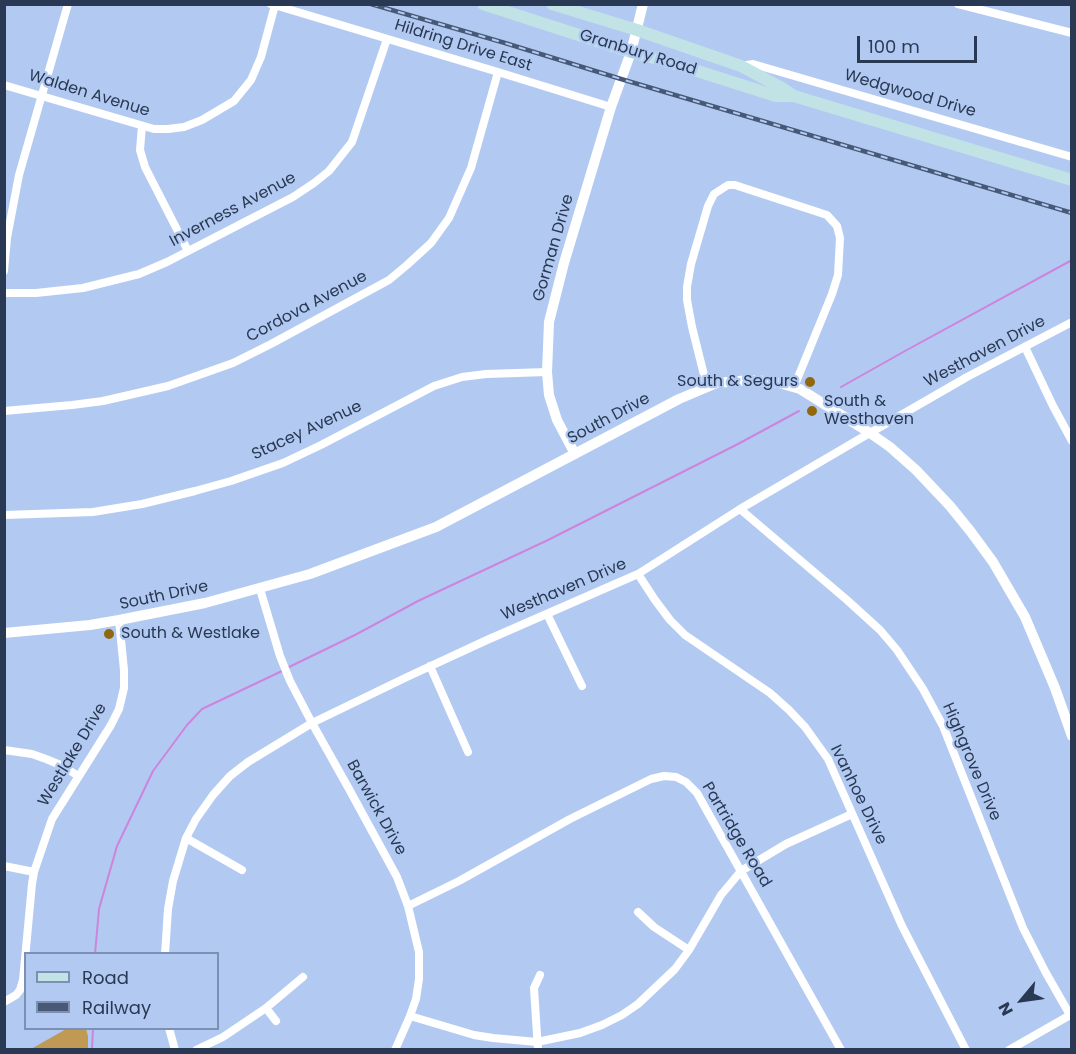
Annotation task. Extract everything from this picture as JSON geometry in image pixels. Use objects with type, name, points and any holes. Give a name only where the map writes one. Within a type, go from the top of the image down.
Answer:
[{"type":"main road","name":"Granbury Road","points":[[483,4],[776,96],[794,96]]},
{"type":"main road","name":"Granbury Road","points":[[552,4],[741,66],[794,96],[1071,180]]},
{"type":"main road","points":[[669,62],[690,62],[722,71],[730,71],[741,66]]},
{"type":"street","points":[[4,271],[7,237],[19,175],[68,4]]},
{"type":"street","name":"Gorman Drive","points":[[575,454],[557,420],[549,395],[547,372],[549,322],[611,107],[631,52],[644,4]]},
{"type":"street","points":[[958,4],[1071,33]]},
{"type":"street","name":"Walden Avenue","points":[[4,85],[154,129],[184,128],[234,101],[251,80],[256,70],[273,5]]},
{"type":"street","name":"Hildring Drive East","points":[[273,5],[611,107]]},
{"type":"street","name":"Inverness Avenue","points":[[4,293],[73,290],[110,283],[139,274],[293,197],[329,171],[352,142],[387,39]]},
{"type":"street","name":"Wedgwood Drive","points":[[741,66],[753,64],[1071,157]]},
{"type":"street","name":"Cordova Avenue","points":[[4,411],[103,401],[168,386],[233,363],[389,280],[431,243],[449,218],[471,168],[498,72]]},
{"type":"street","points":[[142,126],[140,150],[145,167],[188,251]]},
{"type":"street","points":[[707,387],[692,327],[687,287],[691,264],[714,194],[728,185],[735,185],[827,215],[837,225],[840,238],[838,275],[794,387]]},
{"type":"street","name":"Westhaven Drive","points":[[165,952],[169,900],[186,838],[213,795],[230,776],[265,751],[312,723],[430,666],[638,574],[740,509],[870,433],[967,377],[1071,322]]},
{"type":"street","points":[[1025,346],[1071,441]]},
{"type":"street","name":"Stacey Avenue","points":[[4,515],[93,512],[142,504],[195,491],[283,463],[434,386],[462,377],[486,374],[547,372]]},
{"type":"street","name":"South Drive","points":[[4,633],[119,620],[204,603],[310,574],[436,527],[679,399],[707,387],[717,383],[750,380],[778,382],[807,393],[890,447],[916,470],[964,523],[993,562],[1029,627],[1055,688],[1071,736]]},
{"type":"street","name":"Highgrove Drive","points":[[740,509],[880,630],[897,650],[923,689],[943,726],[1023,928],[1046,973],[1071,1014]]},
{"type":"street","name":"Ivanhoe Drive","points":[[638,574],[660,607],[685,635],[770,693],[797,718],[828,759],[902,926],[966,1050]]},
{"type":"street","name":"Barwick Drive","points":[[260,589],[290,681],[397,877],[408,906],[419,952],[419,980],[416,999],[395,1050]]},
{"type":"street","points":[[548,614],[582,686]]},
{"type":"street","name":"Westlake Drive","points":[[26,952],[34,872],[52,819],[111,725],[122,699],[124,670],[119,620]]},
{"type":"street","points":[[430,666],[468,752]]},
{"type":"street","points":[[4,750],[32,754],[63,766],[78,776]]},
{"type":"street","name":"Partridge Road","points":[[408,906],[459,881],[570,819],[651,779],[664,776],[676,777],[686,782],[698,793],[841,1050]]},
{"type":"street","points":[[410,1016],[474,1035],[537,1046],[602,1025],[638,1004],[675,969],[689,950],[721,895],[741,871],[786,844],[852,814]]},
{"type":"street","points":[[186,838],[242,870]]},
{"type":"street","points":[[4,866],[34,872]]},
{"type":"street","points":[[638,912],[654,927],[689,950]]},
{"type":"street","name":"Westlake Drive","points":[[4,1002],[20,990],[24,969]]},
{"type":"street","points":[[537,1046],[534,988],[540,975]]},
{"type":"street","points":[[196,1050],[223,1037],[266,1008],[303,977]]},
{"type":"street","points":[[266,1008],[276,1021]]},
{"type":"street","points":[[1009,1050],[1071,1014]]},
{"type":"street","points":[[169,1030],[175,1050]]},
{"type":"shaded area","points":[[64,1030],[86,1030],[88,1036],[88,1049],[31,1049]]},
{"type":"waterway","points":[[841,387],[1072,260]]},
{"type":"waterway","points":[[287,668],[418,601],[548,540],[799,411]]},
{"type":"waterway","points":[[95,952],[99,909],[117,846],[153,771],[187,725],[202,709],[282,671]]},
{"type":"waterway","points":[[92,1050],[93,1030]]},
{"type":"railway","points":[[371,4],[1072,213]]},
{"type":"place","name":"South & Segurs","points":[[810,382]]},
{"type":"place","name":"South & Westhaven","points":[[812,411]]},
{"type":"place","name":"South & Westlake","points":[[109,634]]}]
